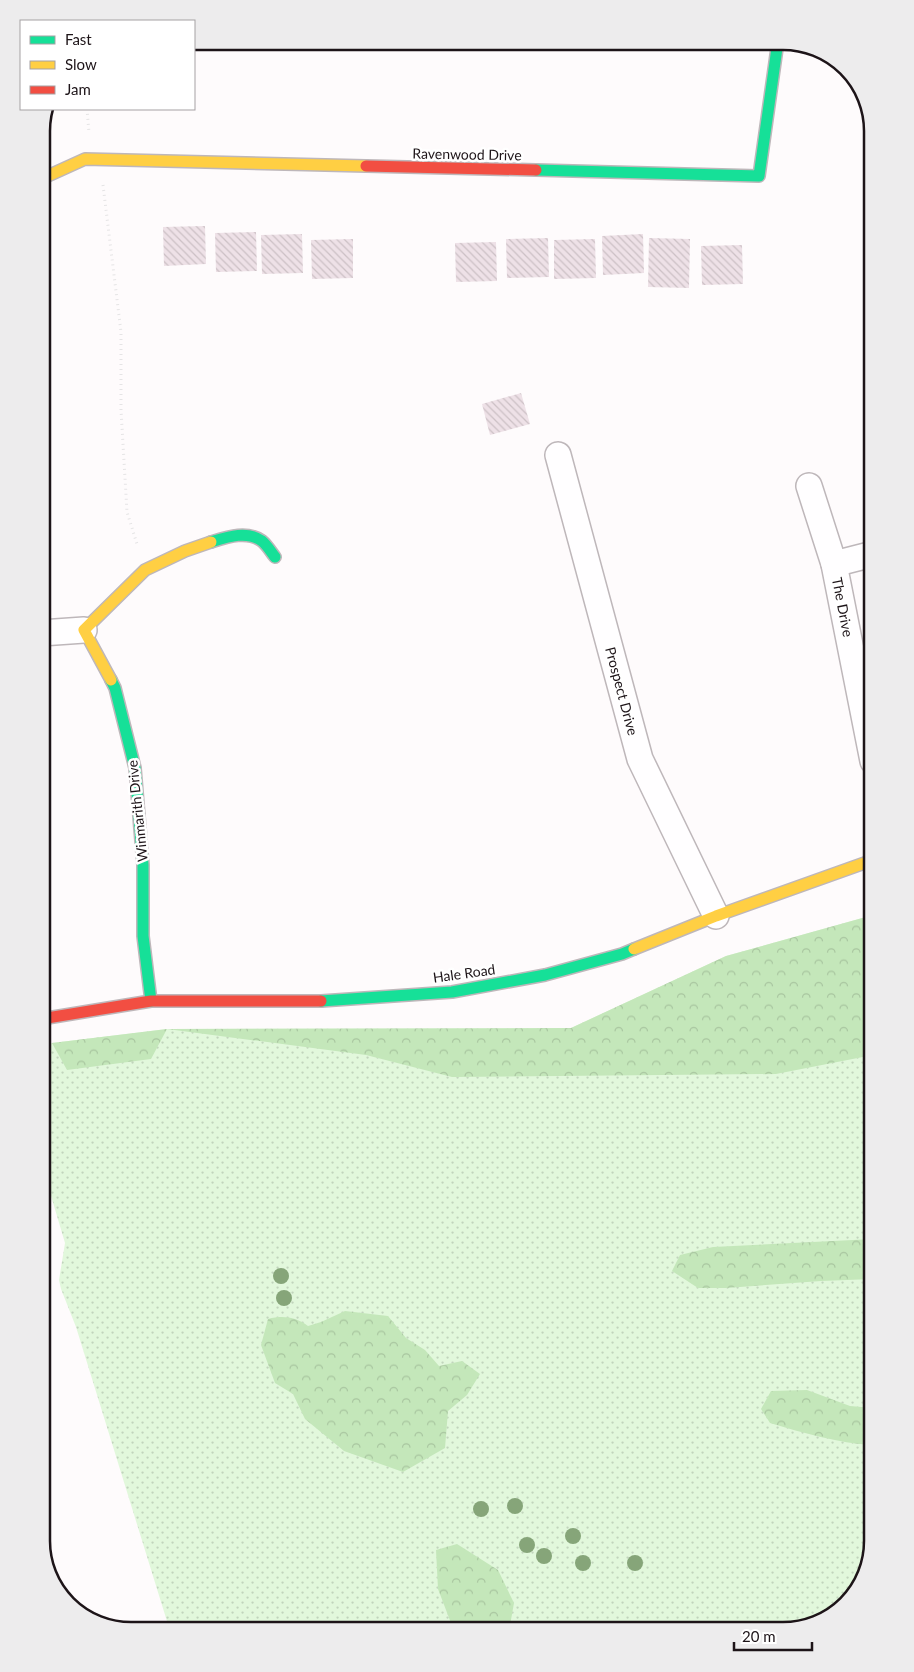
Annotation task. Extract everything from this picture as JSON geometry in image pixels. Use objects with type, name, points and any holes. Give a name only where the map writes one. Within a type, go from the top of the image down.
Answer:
[{"type":"street","name":"Ravenwood Drive","points":[[50,175],[85,160],[100,160],[759,176],[777,50]]},
{"type":"street","name":"Prospect Drive","points":[[558,455],[640,759],[716,916]]},
{"type":"street","name":"The Drive","points":[[809,486],[834,564],[864,716]]},
{"type":"street","points":[[50,632],[84,630],[145,570],[185,551],[231,536],[253,536],[264,542],[275,557]]},
{"type":"street","points":[[834,564],[864,556]]},
{"type":"street","name":"Winmarith Drive","points":[[84,630],[115,688],[135,768],[143,866],[143,936],[152,1001]]},
{"type":"street","name":"Hale Road","points":[[50,1018],[152,1001],[307,1002],[452,992],[545,975],[622,954],[716,916],[864,863]]},
{"type":"path","points":[[100,160],[120,332],[121,410],[127,512],[145,570]]},
{"type":"green space","points":[[864,918],[864,1541],[860,1567],[856,1577],[844,1594],[832,1605],[814,1616],[783,1622],[167,1622],[76,1327],[59,1280],[65,1243],[50,1192],[50,1044],[167,1029],[571,1028],[726,956]]},
{"type":"green space","points":[[864,918],[864,1057],[776,1074],[452,1077],[366,1055],[167,1029],[571,1028],[726,956]]},
{"type":"green space","points":[[167,1029],[151,1059],[67,1070],[52,1043]]},
{"type":"green space","points":[[864,1239],[864,1279],[698,1288],[672,1271],[680,1255],[713,1247]]},
{"type":"green space","points":[[345,1311],[388,1316],[406,1338],[425,1350],[439,1366],[462,1361],[480,1374],[467,1395],[448,1411],[445,1448],[403,1472],[344,1451],[305,1419],[293,1394],[275,1383],[261,1345],[268,1319],[289,1318],[308,1326]]},
{"type":"green space","points":[[807,1390],[850,1406],[864,1407],[864,1444],[834,1440],[770,1423],[761,1409],[771,1391]]},
{"type":"green space","points":[[457,1544],[498,1570],[514,1603],[511,1622],[451,1622],[438,1589],[436,1550]]},
{"type":"building","points":[[205,226],[206,264],[164,266],[163,227]]},
{"type":"building","points":[[256,232],[257,271],[216,272],[215,233]]},
{"type":"building","points":[[302,234],[303,273],[262,274],[261,235]]},
{"type":"building","points":[[643,234],[644,273],[603,275],[602,236]]},
{"type":"building","points":[[548,238],[549,277],[507,278],[506,239]]},
{"type":"building","points":[[649,238],[690,239],[689,288],[648,287]]},
{"type":"building","points":[[353,239],[353,278],[312,279],[311,240]]},
{"type":"building","points":[[595,239],[596,278],[554,279],[554,240]]},
{"type":"building","points":[[496,242],[497,281],[456,282],[455,243]]},
{"type":"building","points":[[742,245],[743,284],[702,285],[701,246]]},
{"type":"building","points":[[521,393],[530,424],[490,435],[482,404]]},
{"type":"traffic: fast","points":[[536,170],[759,176],[777,50]]},
{"type":"traffic: fast","points":[[211,542],[243,535],[250,536],[262,541],[275,557]]},
{"type":"traffic: fast","points":[[111,680],[115,688],[135,768],[143,865],[143,936],[151,1001]]},
{"type":"traffic: fast","points":[[321,1001],[452,992],[545,975],[634,949]]},
{"type":"traffic: slow","points":[[50,175],[85,159],[366,166]]},
{"type":"traffic: slow","points":[[111,680],[84,630],[145,570],[185,551],[211,542]]},
{"type":"traffic: slow","points":[[634,949],[716,916],[864,863]]},
{"type":"traffic: jam","points":[[366,166],[536,170]]},
{"type":"traffic: jam","points":[[50,1018],[151,1001],[321,1001]]}]
